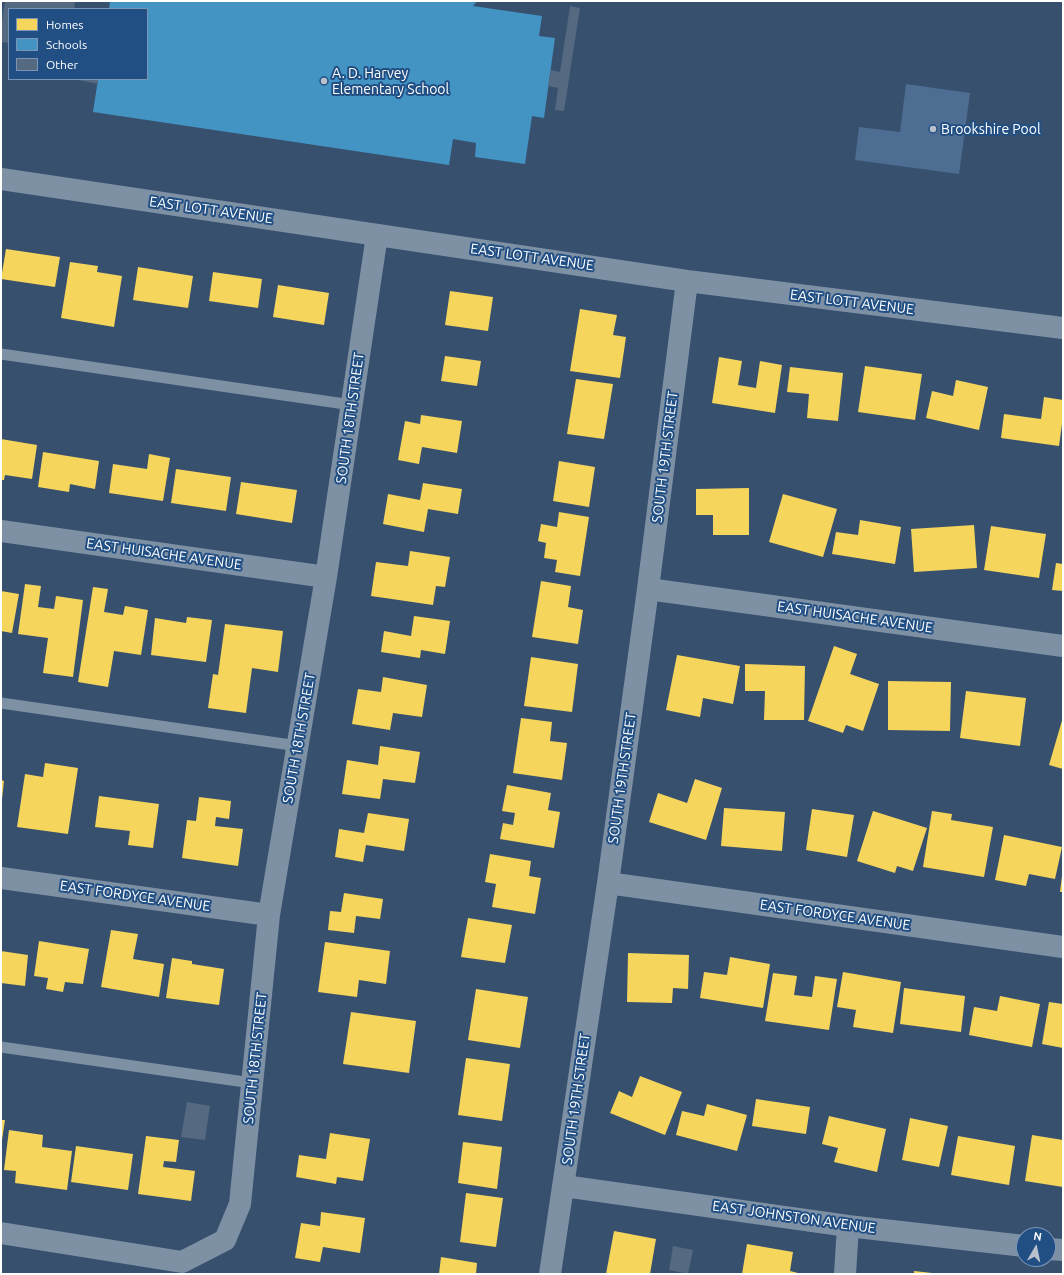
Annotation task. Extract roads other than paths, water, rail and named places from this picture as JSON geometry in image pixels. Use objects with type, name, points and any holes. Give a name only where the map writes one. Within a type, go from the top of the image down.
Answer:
[{"type":"street","name":"EAST LOTT AVENUE","points":[[1,179],[687,281],[1063,328]]},
{"type":"street","name":"SOUTH 18TH STREET","points":[[1,1233],[182,1262],[225,1240],[240,1204],[269,915],[326,578],[377,235]]},
{"type":"street","name":"SOUTH 19TH STREET","points":[[550,1274],[608,883],[648,589],[687,281]]},
{"type":"street","name":"EAST HUISACHE AVENUE","points":[[1,531],[326,578]]},
{"type":"street","name":"EAST HUISACHE AVENUE","points":[[648,589],[1063,646]]},
{"type":"street","name":"EAST FORDYCE AVENUE","points":[[1,878],[269,915]]},
{"type":"street","name":"EAST FORDYCE AVENUE","points":[[608,883],[1063,947]]},
{"type":"street","name":"EAST JOHNSTON AVENUE","points":[[564,1186],[848,1226],[1016,1245]]},
{"type":"street","points":[[844,1274],[848,1226]]},
{"type":"lane","points":[[1,354],[352,405]]},
{"type":"lane","points":[[1,703],[298,746]]},
{"type":"lane","points":[[1,1047],[252,1084]]},
{"type":"water","name":"Brookshire Pool","points":[[906,84],[970,93],[959,174],[855,160],[859,127],[900,132]]},
{"type":"place","name":"A. D. Harvey Elementary School","points":[[324,81]]},
{"type":"place","name":"Brookshire Pool","points":[[933,129]]}]
